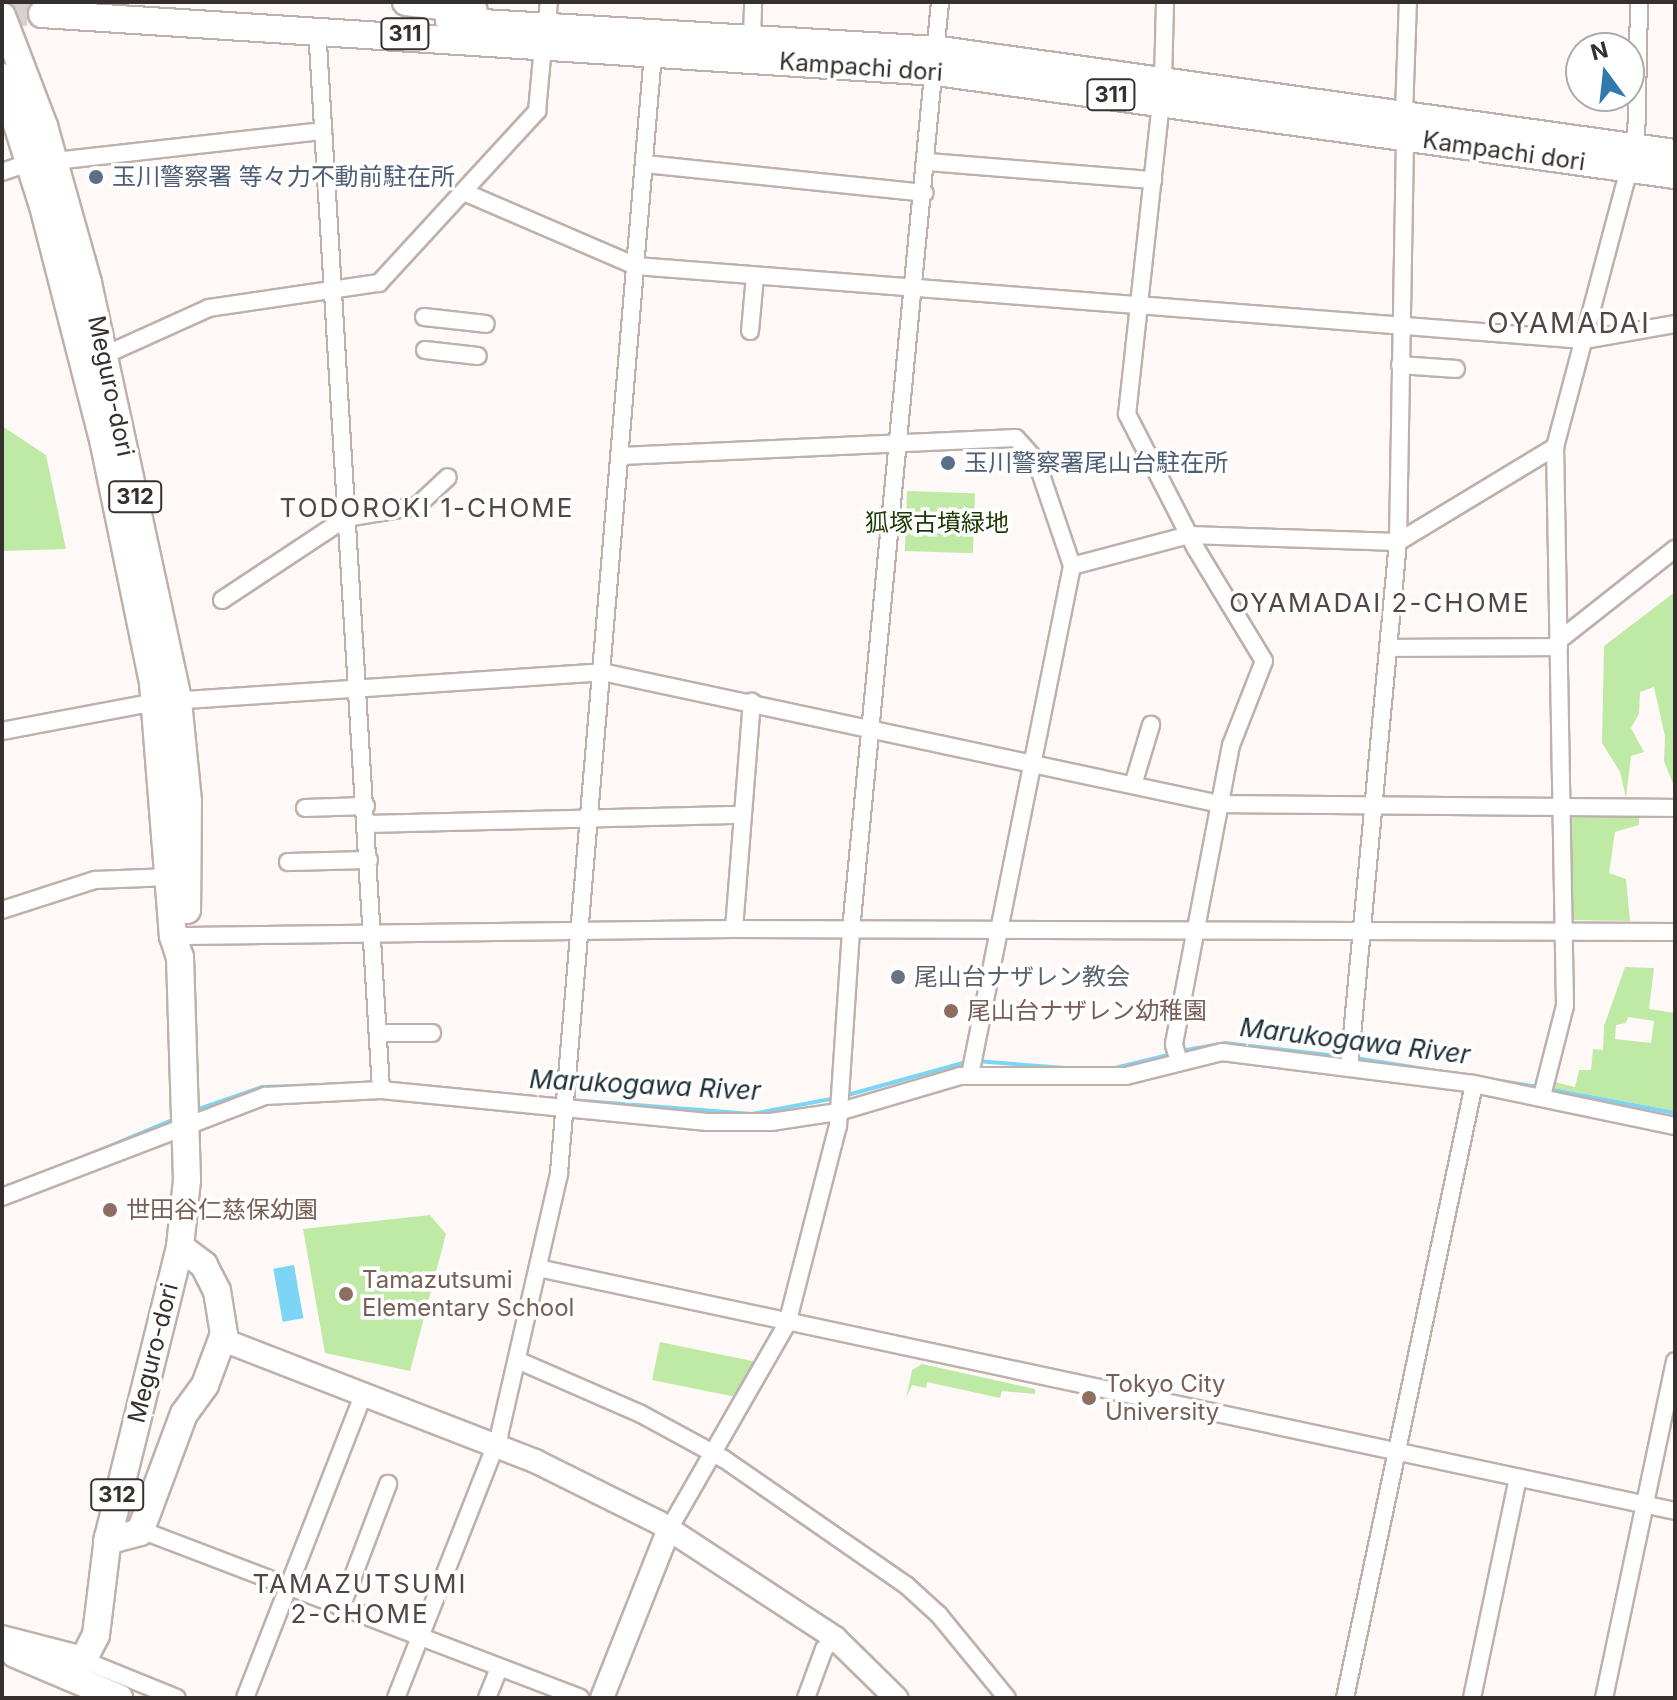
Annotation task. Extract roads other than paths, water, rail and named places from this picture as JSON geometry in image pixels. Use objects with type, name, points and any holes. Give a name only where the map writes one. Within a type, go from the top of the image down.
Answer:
[{"type":"main road","name":"Kampachi dori","points":[[142,2],[752,36],[1632,158],[1675,175]]},
{"type":"main road","points":[[406,2],[546,24]]},
{"type":"main road","name":"Kampachi dori","points":[[42,14],[546,24],[653,53],[938,61]]},
{"type":"main road","points":[[3,22],[456,52],[546,24]]},
{"type":"main road","name":"Meguro-dori","points":[[3,22],[95,359],[167,702],[190,830],[183,946],[187,1195],[180,1247],[107,1541],[98,1629],[83,1660]]},
{"type":"main road","name":"Meguro-dori","points":[[2,77],[43,162]]},
{"type":"main road","name":"Kampachi dori","points":[[1632,158],[1675,153]]},
{"type":"main road","name":"Meguro-dori","points":[[167,702],[173,936],[183,946]]},
{"type":"main road","name":"312","points":[[107,1541],[137,1536],[141,1530],[184,1414],[205,1385],[223,1340],[217,1291],[204,1265],[180,1247]]},
{"type":"main road","points":[[2,1639],[83,1660]]},
{"type":"main road","points":[[2,1648],[119,1698]]},
{"type":"street","points":[[752,36],[753,2]]},
{"type":"street","points":[[602,1698],[669,1529],[787,1324],[838,1104],[851,930],[938,61],[940,2]]},
{"type":"street","points":[[1165,2],[1162,91],[1127,414],[1189,535],[1264,661],[1231,745],[1196,929],[1177,1054]]},
{"type":"street","points":[[1350,1060],[1398,542],[1408,2]]},
{"type":"street","points":[[1543,1093],[1565,1006],[1555,447],[1632,158],[1639,2]]},
{"type":"street","points":[[95,359],[209,308],[379,283],[537,111],[546,24]]},
{"type":"street","points":[[318,44],[381,1084]]},
{"type":"street","points":[[396,1698],[495,1444],[538,1268],[568,1098],[653,53]]},
{"type":"street","points":[[2,172],[43,162],[323,131]]},
{"type":"street","points":[[928,162],[1153,180]]},
{"type":"street","points":[[645,164],[924,193]]},
{"type":"street","points":[[464,192],[636,266],[1584,340],[1675,324]]},
{"type":"street","points":[[750,331],[755,276]]},
{"type":"street","points":[[424,317],[486,324]]},
{"type":"street","points":[[425,350],[478,356]]},
{"type":"street","points":[[1400,365],[1456,369]]},
{"type":"street","points":[[621,456],[1016,438],[1036,460],[1072,566],[972,1065]]},
{"type":"street","points":[[1072,566],[1189,535],[1398,542],[1555,447]]},
{"type":"street","points":[[222,600],[346,518],[417,506],[448,477]]},
{"type":"street","points":[[1388,648],[1558,644],[1675,549]]},
{"type":"street","points":[[2,731],[167,702],[602,672],[1220,804],[1374,801],[1675,808]]},
{"type":"street","points":[[734,929],[752,702]]},
{"type":"street","points":[[1133,785],[1151,725]]},
{"type":"street","points":[[305,808],[366,806]]},
{"type":"street","points":[[367,824],[743,815]]},
{"type":"street","points":[[288,862],[369,860]]},
{"type":"street","points":[[2,910],[95,880],[170,877]]},
{"type":"street","points":[[183,946],[373,936],[734,929],[1362,928],[1675,932]]},
{"type":"street","points":[[379,1033],[432,1033]]},
{"type":"street","points":[[2,1197],[48,1174],[184,1117],[265,1096],[381,1084],[568,1098],[738,1124],[838,1104],[972,1065],[1093,1078],[1177,1054],[1260,1053],[1350,1060],[1474,1084],[1543,1093],[1675,1126]]},
{"type":"street","points":[[1345,1698],[1474,1084]]},
{"type":"street","points":[[538,1268],[787,1324],[1398,1450],[1675,1511]]},
{"type":"street","points":[[223,1340],[495,1444],[669,1529],[835,1638],[896,1698]]},
{"type":"street","points":[[517,1360],[641,1414],[713,1452],[906,1585],[939,1615],[1007,1698]]},
{"type":"street","points":[[1604,1698],[1675,1361]]},
{"type":"street","points":[[245,1698],[364,1393]]},
{"type":"street","points":[[1472,1698],[1518,1478]]},
{"type":"street","points":[[341,1608],[388,1484]]},
{"type":"street","points":[[141,1530],[580,1698]]},
{"type":"street","points":[[806,1698],[824,1649],[835,1638]]},
{"type":"street","points":[[83,1660],[177,1698]]},
{"type":"street","points":[[487,1698],[499,1669]]},
{"type":"water","points":[[294,1265],[303,1318],[283,1322],[273,1269]]},
{"type":"waterway","name":"Marukogawa River","points":[[1181,1051],[1225,1043],[1346,1057]]},
{"type":"waterway","name":"Marukogawa River","points":[[1111,1069],[1172,1054]]},
{"type":"waterway","name":"Marukogawa River","points":[[1355,1058],[1539,1087]]},
{"type":"waterway","name":"Marukogawa River","points":[[976,1061],[1078,1069]]},
{"type":"waterway","name":"Marukogawa River","points":[[844,1096],[967,1062]]},
{"type":"waterway","name":"Marukogawa River","points":[[196,1110],[262,1087],[355,1084]]},
{"type":"waterway","name":"Marukogawa River","points":[[1548,1089],[1675,1113]]},
{"type":"waterway","name":"Marukogawa River","points":[[571,1100],[752,1114],[836,1098]]},
{"type":"waterway","name":"Marukogawa River","points":[[74,1161],[177,1118]]},
{"type":"tunnel","points":[[2,11],[42,14]]},
{"type":"place","name":"玉川警察署 等々力不動前駐在所","points":[[96,177]]},
{"type":"place","name":"玉川警察署尾山台駐在所","points":[[948,463]]},
{"type":"place","name":"尾山台ナザレン教会","points":[[898,977]]},
{"type":"place","name":"尾山台ナザレン幼稚園","points":[[951,1011]]},
{"type":"place","name":"世田谷仁慈保幼園","points":[[110,1210]]},
{"type":"place","name":"Tamazutsumi Elementary School","points":[[346,1294]]},
{"type":"place","name":"Tokyo City University","points":[[1089,1398]]},
{"type":"district","name":"OYAMADAI","points":[[1569,323]]},
{"type":"district","name":"TODOROKI 1-CHOME","points":[[427,508]]},
{"type":"district","name":"OYAMADAI 2-CHOME","points":[[1380,603]]},
{"type":"district","name":"TAMAZUTSUMI 2-CHOME","points":[[360,1599]]},
{"type":"park label","name":"狐塚古墳緑地","points":[[937,523]]}]
